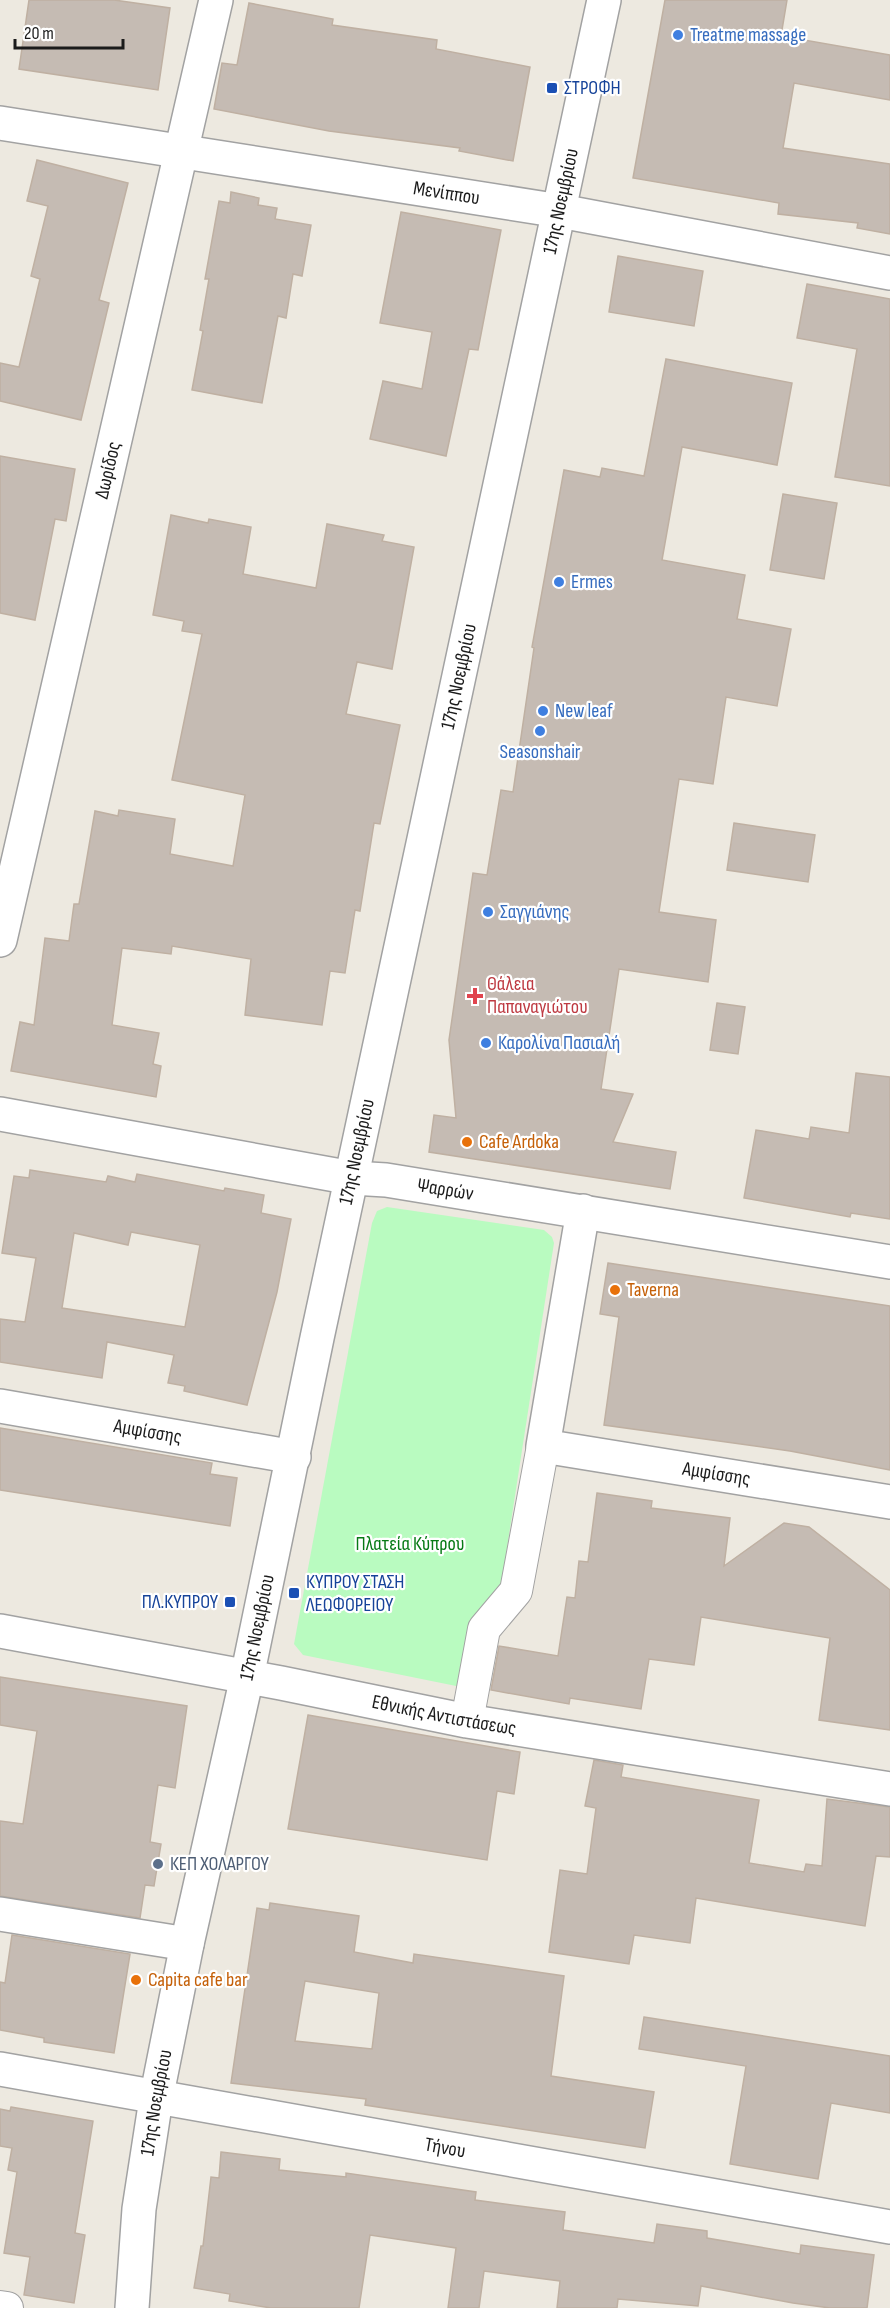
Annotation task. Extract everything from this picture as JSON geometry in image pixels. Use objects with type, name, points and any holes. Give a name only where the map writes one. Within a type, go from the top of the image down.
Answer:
[{"type":"street","name":"Δωρίδος","points":[[0,940],[216,0]]},
{"type":"street","name":"17ης Νοεμβρίου","points":[[132,2308],[140,2209],[156,2099],[187,1944],[247,1677],[604,0]]},
{"type":"street","name":"Μενίππου","points":[[0,123],[560,211],[890,273]]},
{"type":"street","name":"Ψαρρών","points":[[0,1114],[352,1178],[386,1180],[890,1262]]},
{"type":"street","points":[[467,1721],[484,1629],[516,1591],[583,1211]]},
{"type":"street","name":"Αμφίσσης","points":[[0,1406],[294,1457]]},
{"type":"street","name":"Αμφίσσης","points":[[543,1446],[890,1502]]},
{"type":"street","name":"Εθνικής Αντιστάσεως","points":[[0,1631],[467,1721],[890,1789]]},
{"type":"street","points":[[0,1914],[187,1944]]},
{"type":"street","name":"Τήνου","points":[[0,2069],[156,2099],[890,2228]]},
{"type":"street","points":[[0,2307],[7,2308]]},
{"type":"green space","name":"Πλατεία Κύπρου","points":[[387,1207],[544,1230],[552,1237],[554,1243],[500,1593],[466,1688],[303,1655],[294,1644],[372,1223],[377,1211]]},
{"type":"building","points":[[29,0],[114,0],[170,8],[158,90],[19,69]]},
{"type":"building","points":[[665,0],[787,0],[781,36],[890,55],[890,100],[794,83],[783,148],[890,164],[890,234],[857,228],[858,223],[778,214],[779,203],[633,178]]},
{"type":"building","points":[[249,3],[333,19],[332,25],[437,40],[436,49],[530,67],[513,161],[459,151],[460,148],[329,131],[214,109],[222,63],[237,65]]},
{"type":"building","points":[[37,160],[128,183],[99,300],[109,303],[81,420],[0,401],[0,363],[19,367],[40,279],[31,276],[48,206],[27,201]]},
{"type":"building","points":[[231,192],[259,198],[258,205],[277,208],[275,219],[311,225],[302,276],[293,274],[286,318],[278,316],[262,403],[192,390],[203,331],[200,330],[209,279],[205,279],[219,201],[230,203]]},
{"type":"building","points":[[401,212],[501,230],[478,350],[469,349],[446,456],[370,439],[383,381],[422,389],[432,332],[380,323]]},
{"type":"building","points":[[618,256],[703,271],[694,326],[609,312]]},
{"type":"building","points":[[807,284],[890,299],[890,486],[835,477],[857,349],[797,338]]},
{"type":"building","points":[[666,359],[792,383],[777,465],[682,447],[662,560],[745,575],[737,619],[791,629],[777,706],[726,697],[713,784],[679,779],[659,912],[716,920],[708,982],[619,969],[601,1089],[633,1094],[613,1142],[676,1152],[670,1189],[429,1152],[434,1115],[456,1118],[449,1040],[473,873],[487,875],[501,790],[513,792],[534,648],[532,647],[564,470],[600,477],[602,468],[644,476]]},
{"type":"building","points":[[0,456],[75,469],[66,521],[55,519],[35,620],[0,613]]},
{"type":"building","points":[[783,494],[837,503],[824,579],[770,570]]},
{"type":"building","points":[[171,515],[208,523],[209,519],[251,527],[243,574],[316,588],[327,524],[384,535],[382,541],[414,547],[392,669],[357,662],[346,714],[400,725],[380,824],[374,823],[360,911],[355,910],[345,973],[330,971],[322,1025],[245,1015],[251,959],[172,946],[171,954],[122,948],[112,1025],[159,1033],[153,1064],[161,1066],[156,1097],[11,1071],[20,1022],[34,1025],[45,938],[69,941],[74,904],[79,904],[95,811],[118,816],[119,810],[175,819],[170,854],[233,866],[245,795],[172,780],[202,634],[182,631],[184,621],[153,615]]},
{"type":"building","points":[[734,823],[815,835],[808,882],[727,870]]},
{"type":"building","points":[[717,1003],[745,1007],[738,1054],[710,1050]]},
{"type":"building","points":[[856,1073],[890,1077],[890,1219],[851,1213],[850,1217],[744,1198],[756,1130],[809,1139],[811,1127],[849,1133]]},
{"type":"building","points":[[30,1170],[106,1182],[108,1176],[135,1182],[137,1174],[224,1191],[225,1188],[264,1195],[261,1213],[291,1219],[277,1292],[247,1405],[184,1391],[185,1386],[168,1383],[174,1355],[107,1342],[102,1378],[0,1362],[0,1319],[25,1322],[36,1258],[2,1253],[14,1176],[29,1178]],"holes":[[[131,1232],[200,1245],[185,1327],[62,1308],[74,1233],[128,1245]]]},
{"type":"building","points":[[608,1263],[890,1306],[890,1470],[790,1451],[604,1425],[619,1317],[600,1314]]},
{"type":"building","points":[[0,1428],[212,1463],[210,1474],[237,1478],[230,1526],[0,1490]]},
{"type":"building","points":[[597,1493],[652,1501],[651,1508],[730,1518],[724,1566],[784,1523],[809,1527],[890,1590],[890,1730],[819,1720],[830,1638],[701,1617],[694,1665],[649,1659],[641,1709],[570,1698],[569,1704],[491,1690],[499,1646],[558,1656],[567,1597],[575,1598],[579,1561],[588,1562]]},
{"type":"building","points":[[0,1677],[187,1706],[175,1788],[158,1785],[150,1842],[161,1844],[154,1886],[145,1885],[140,1918],[0,1896],[0,1821],[23,1824],[37,1731],[0,1725]]},
{"type":"building","points":[[308,1715],[520,1752],[514,1794],[497,1791],[487,1860],[288,1829]]},
{"type":"building","points":[[594,1760],[623,1765],[621,1777],[759,1800],[749,1863],[804,1872],[806,1864],[822,1866],[827,1799],[890,1807],[890,1857],[876,1856],[865,1926],[696,1898],[690,1943],[634,1935],[629,1964],[549,1952],[560,1870],[587,1874],[596,1808],[585,1806]]},
{"type":"building","points":[[270,1903],[359,1916],[354,1952],[413,1963],[414,1954],[564,1976],[551,2076],[654,2092],[645,2148],[365,2105],[366,2099],[231,2083],[257,1908],[269,1910]],"holes":[[[305,1981],[379,1993],[372,2049],[295,2041]]]},
{"type":"building","points":[[12,1935],[130,1954],[114,2053],[44,2042],[44,2038],[0,2030],[0,1982],[5,1983]]},
{"type":"building","points":[[644,2017],[890,2056],[890,2113],[831,2103],[818,2179],[730,2164],[746,2066],[639,2049]]},
{"type":"building","points":[[11,2107],[93,2121],[75,2233],[85,2235],[74,2303],[24,2295],[30,2257],[4,2253],[17,2172],[8,2170],[12,2148],[0,2146],[0,2109],[10,2111]]},
{"type":"building","points":[[221,2152],[280,2159],[279,2170],[346,2177],[346,2173],[476,2192],[475,2200],[565,2212],[563,2230],[654,2243],[657,2224],[707,2231],[707,2238],[800,2254],[801,2245],[874,2255],[867,2308],[830,2308],[701,2286],[698,2306],[618,2299],[617,2308],[557,2308],[560,2281],[484,2271],[479,2308],[448,2308],[456,2248],[370,2235],[359,2308],[271,2308],[229,2301],[230,2294],[194,2288],[201,2246],[203,2246],[211,2177],[219,2178]]},
{"type":"place","name":"Treatme massage","points":[[678,35]]},
{"type":"place","name":"ΣΤΡΟΦΗ","points":[[552,88]]},
{"type":"place","name":"Ermes","points":[[559,582]]},
{"type":"place","name":"New leaf","points":[[543,711]]},
{"type":"place","name":"Seasonshair","points":[[540,731]]},
{"type":"place","name":"Σαγγιάνης","points":[[488,912]]},
{"type":"place","name":"Θάλεια Παπαναγιώτου","points":[[475,996]]},
{"type":"place","name":"Καρολίνα Πασιαλή","points":[[486,1043]]},
{"type":"place","name":"Cafe Ardoka","points":[[467,1142]]},
{"type":"place","name":"Taverna","points":[[615,1290]]},
{"type":"place","name":"ΚΥΠΡΟΥ ΣΤΑΣΗ ΛΕΩΦΟΡΕΙΟΥ","points":[[294,1593]]},
{"type":"place","name":"ΠΛ.ΚΥΠΡΟΥ","points":[[230,1602]]},
{"type":"place","name":"ΚΕΠ ΧΟΛΑΡΓΟΥ","points":[[158,1864]]},
{"type":"place","name":"Capita cafe bar","points":[[136,1980]]}]
